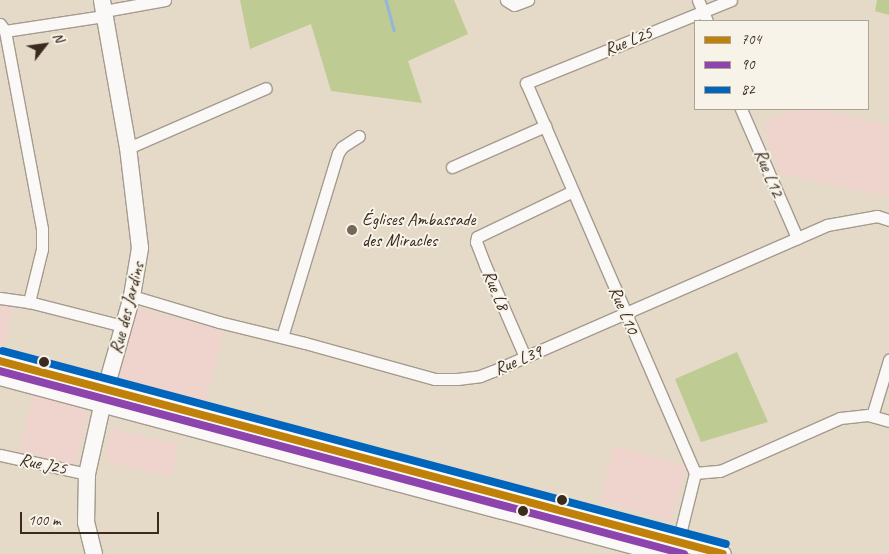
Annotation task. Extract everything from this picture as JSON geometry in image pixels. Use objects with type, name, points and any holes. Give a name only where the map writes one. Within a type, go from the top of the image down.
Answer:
[{"type":"main road","name":"Rue des Jardins","points":[[94,554],[86,523],[87,474],[106,388],[132,296],[140,248],[128,148],[103,9]]},
{"type":"main road","points":[[0,361],[106,388],[676,548],[722,554]]},
{"type":"main road","points":[[0,377],[102,406],[664,554]]},
{"type":"street","points":[[29,302],[42,249],[42,229],[3,28],[132,3],[165,0]]},
{"type":"street","points":[[506,0],[514,5],[528,0]]},
{"type":"street","name":"Rue L25","points":[[526,83],[731,0]]},
{"type":"street","name":"Rue L10","points":[[526,83],[695,473]]},
{"type":"street","points":[[128,148],[266,88]]},
{"type":"street","name":"Rue L12","points":[[741,110],[797,238]]},
{"type":"street","points":[[452,167],[545,126]]},
{"type":"street","points":[[282,337],[333,165],[342,147],[359,136]]},
{"type":"street","name":"Rue L8","points":[[525,357],[485,265],[476,242],[477,237],[572,191]]},
{"type":"street","name":"Rue L39","points":[[132,296],[219,322],[282,337],[435,379],[457,379],[480,376],[797,238],[839,222],[877,216],[889,220]]},
{"type":"street","points":[[0,298],[29,302],[123,326]]},
{"type":"street","points":[[870,416],[889,360]]},
{"type":"street","points":[[676,548],[695,473],[720,471],[840,418],[870,416],[889,421]]},
{"type":"street","name":"Rue J25","points":[[0,455],[87,474]]},
{"type":"shaded area","points":[[794,110],[824,110],[889,126],[889,197],[780,173],[763,123]]},
{"type":"shaded area","points":[[0,304],[13,306],[6,344],[0,343]]},
{"type":"shaded area","points":[[135,308],[224,330],[205,407],[117,385]]},
{"type":"shaded area","points":[[34,393],[80,406],[87,413],[76,465],[19,451]]},
{"type":"shaded area","points":[[112,428],[179,445],[171,478],[104,461]]},
{"type":"shaded area","points":[[614,446],[686,466],[671,521],[599,501]]},
{"type":"green space","points":[[240,0],[454,0],[468,34],[408,61],[422,103],[331,91],[311,24],[250,49]]},
{"type":"green space","points":[[877,0],[889,0],[889,15],[875,11]]},
{"type":"green space","points":[[737,352],[768,422],[701,442],[675,379]]},
{"type":"waterway","points":[[386,0],[394,30]]},
{"type":"transit line","name":"82","points":[[3,351],[726,544]]},
{"type":"transit line","name":"704","points":[[0,361],[723,554]]},
{"type":"transit line","name":"90","points":[[0,371],[684,554]]},
{"type":"place","name":"Églises Ambassade des Miracles","points":[[352,230]]}]
